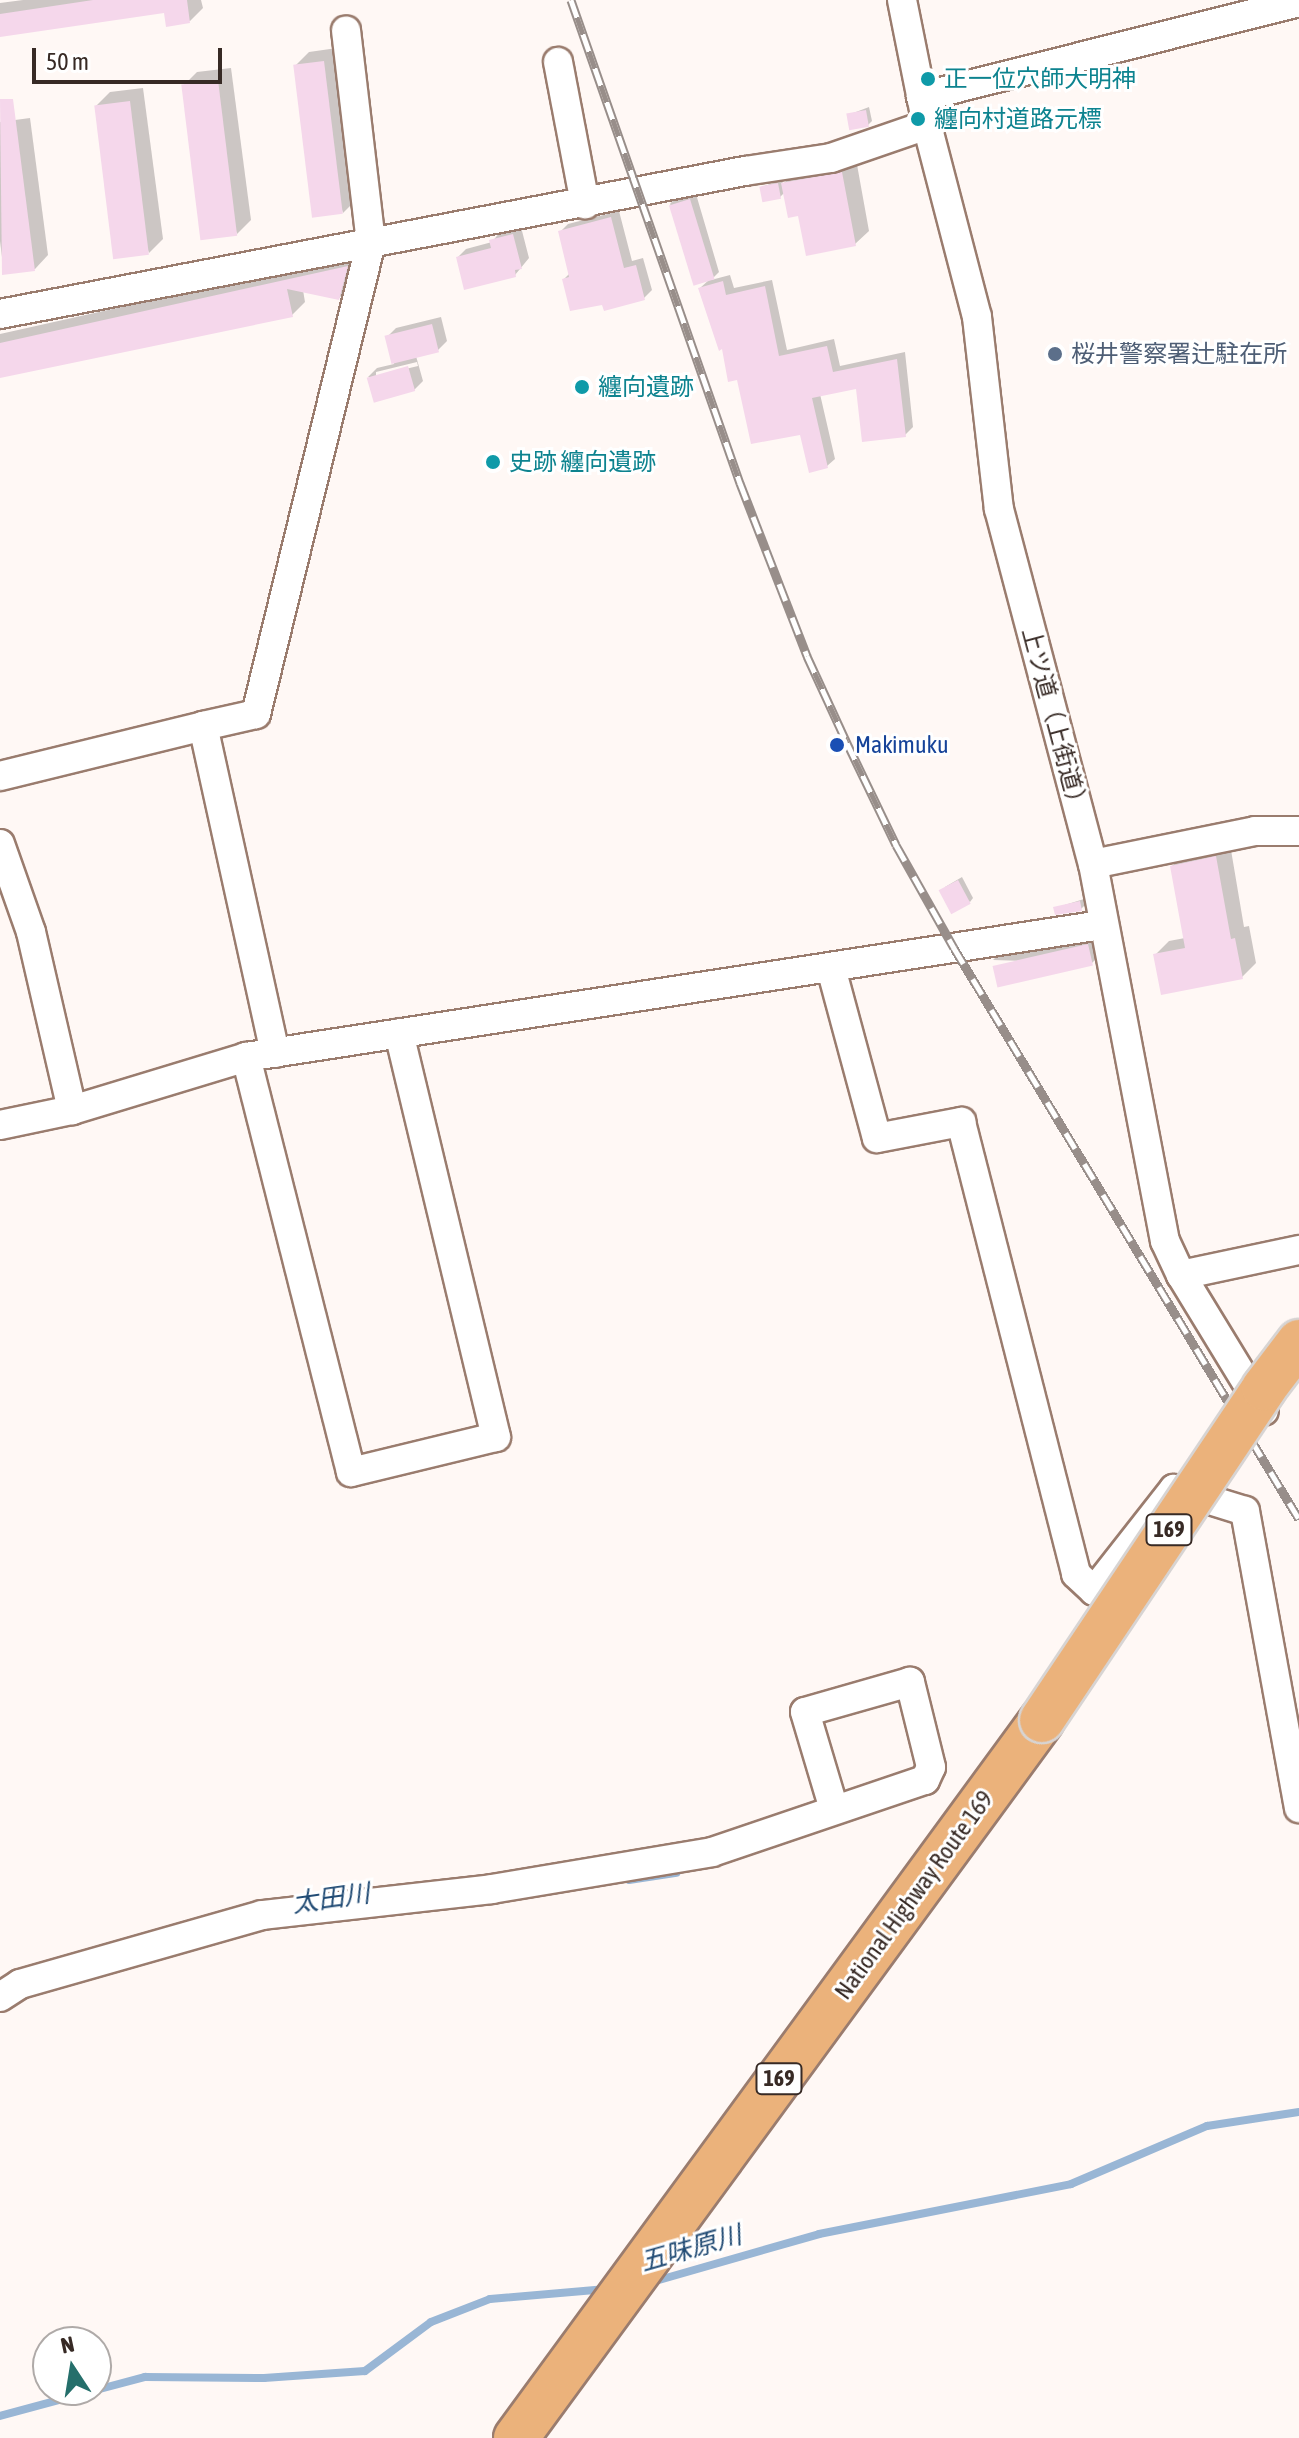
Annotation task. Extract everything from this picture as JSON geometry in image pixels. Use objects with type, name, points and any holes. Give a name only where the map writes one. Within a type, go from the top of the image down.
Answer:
[{"type":"highway","name":"National Highway Route 169","points":[[516,2438],[1042,1720],[1264,1388],[1299,1342]]},
{"type":"street","name":"上ツ道（上街道）","points":[[902,0],[924,111],[977,317],[999,509],[1093,864],[1102,925],[1165,1241],[1181,1275],[1269,1419]]},
{"type":"street","points":[[0,314],[831,158],[924,111],[1299,2]]},
{"type":"street","points":[[0,776],[256,714],[371,243],[346,30]]},
{"type":"street","points":[[558,62],[585,204]]},
{"type":"street","points":[[203,726],[275,1053]]},
{"type":"street","points":[[1093,864],[1255,831],[1299,831]]},
{"type":"street","points":[[0,844],[31,932],[72,1110]]},
{"type":"street","points":[[0,1125],[72,1110],[246,1057],[1102,925]]},
{"type":"street","points":[[831,968],[877,1138],[961,1122],[1076,1574],[1094,1591],[1174,1489],[1245,1511],[1299,1808]]},
{"type":"street","points":[[246,1057],[351,1472],[496,1437],[399,1034]]},
{"type":"street","points":[[1181,1275],[1299,1250]]},
{"type":"street","points":[[0,1997],[20,1984],[262,1915],[492,1889],[712,1852],[925,1780],[931,1767],[910,1682],[805,1712],[834,1809]]},
{"type":"building","points":[[93,0],[187,0],[190,23],[166,27],[164,13],[0,37],[0,14]]},
{"type":"building","points":[[324,61],[343,214],[312,218],[293,65]]},
{"type":"building","points":[[218,80],[237,236],[200,240],[181,85]]},
{"type":"building","points":[[0,99],[13,99],[35,271],[2,275]]},
{"type":"building","points":[[130,101],[149,255],[113,259],[94,105]]},
{"type":"building","points":[[866,110],[869,127],[849,130],[846,113]]},
{"type":"building","points":[[842,172],[856,246],[806,256],[798,216],[788,218],[781,183]]},
{"type":"building","points":[[778,183],[781,199],[762,202],[759,187]]},
{"type":"building","points":[[690,199],[715,279],[694,286],[669,205]]},
{"type":"building","points":[[611,217],[624,268],[636,265],[645,300],[604,311],[602,305],[570,311],[562,279],[569,277],[558,231]]},
{"type":"building","points":[[513,234],[522,269],[515,270],[516,277],[464,290],[456,257],[491,248],[489,240]]},
{"type":"building","points":[[348,266],[339,300],[287,289],[293,317],[0,378],[0,343]]},
{"type":"building","points":[[723,281],[726,295],[765,286],[779,356],[827,346],[833,372],[897,359],[906,437],[862,442],[856,389],[812,398],[828,468],[809,473],[800,435],[751,444],[737,380],[728,382],[722,349],[719,351],[698,288]]},
{"type":"building","points":[[432,324],[439,352],[391,364],[384,336]]},
{"type":"building","points":[[408,366],[415,391],[374,403],[367,378]]},
{"type":"building","points":[[1216,856],[1231,939],[1235,938],[1243,979],[1161,995],[1153,954],[1185,948],[1170,866]]},
{"type":"building","points":[[958,880],[971,904],[951,914],[939,890]]},
{"type":"building","points":[[1080,901],[1082,911],[1055,915],[1053,907]]},
{"type":"building","points":[[1088,944],[1093,965],[997,987],[993,966]]},
{"type":"waterway","name":"太田川","points":[[629,1880],[676,1873]]},
{"type":"waterway","name":"五味原川","points":[[652,2282],[819,2234],[1071,2184],[1207,2126],[1299,2112]]},
{"type":"waterway","name":"五味原川","points":[[112,2386],[145,2377],[264,2378],[365,2371],[431,2322],[490,2299],[607,2289]]},
{"type":"waterway","name":"五味原川","points":[[0,2416],[37,2406]]},
{"type":"railway","points":[[571,0],[740,483],[807,656],[847,743],[896,845],[954,948],[1299,1519]]},
{"type":"place","name":"正一位穴師大明神","points":[[928,79]]},
{"type":"place","name":"纏向村道路元標","points":[[918,119]]},
{"type":"place","name":"桜井警察署辻駐在所","points":[[1055,354]]},
{"type":"place","name":"纏向遺跡","points":[[582,387]]},
{"type":"place","name":"史跡 纏向遺跡","points":[[493,462]]},
{"type":"place","name":"Makimuku","points":[[837,745]]}]
